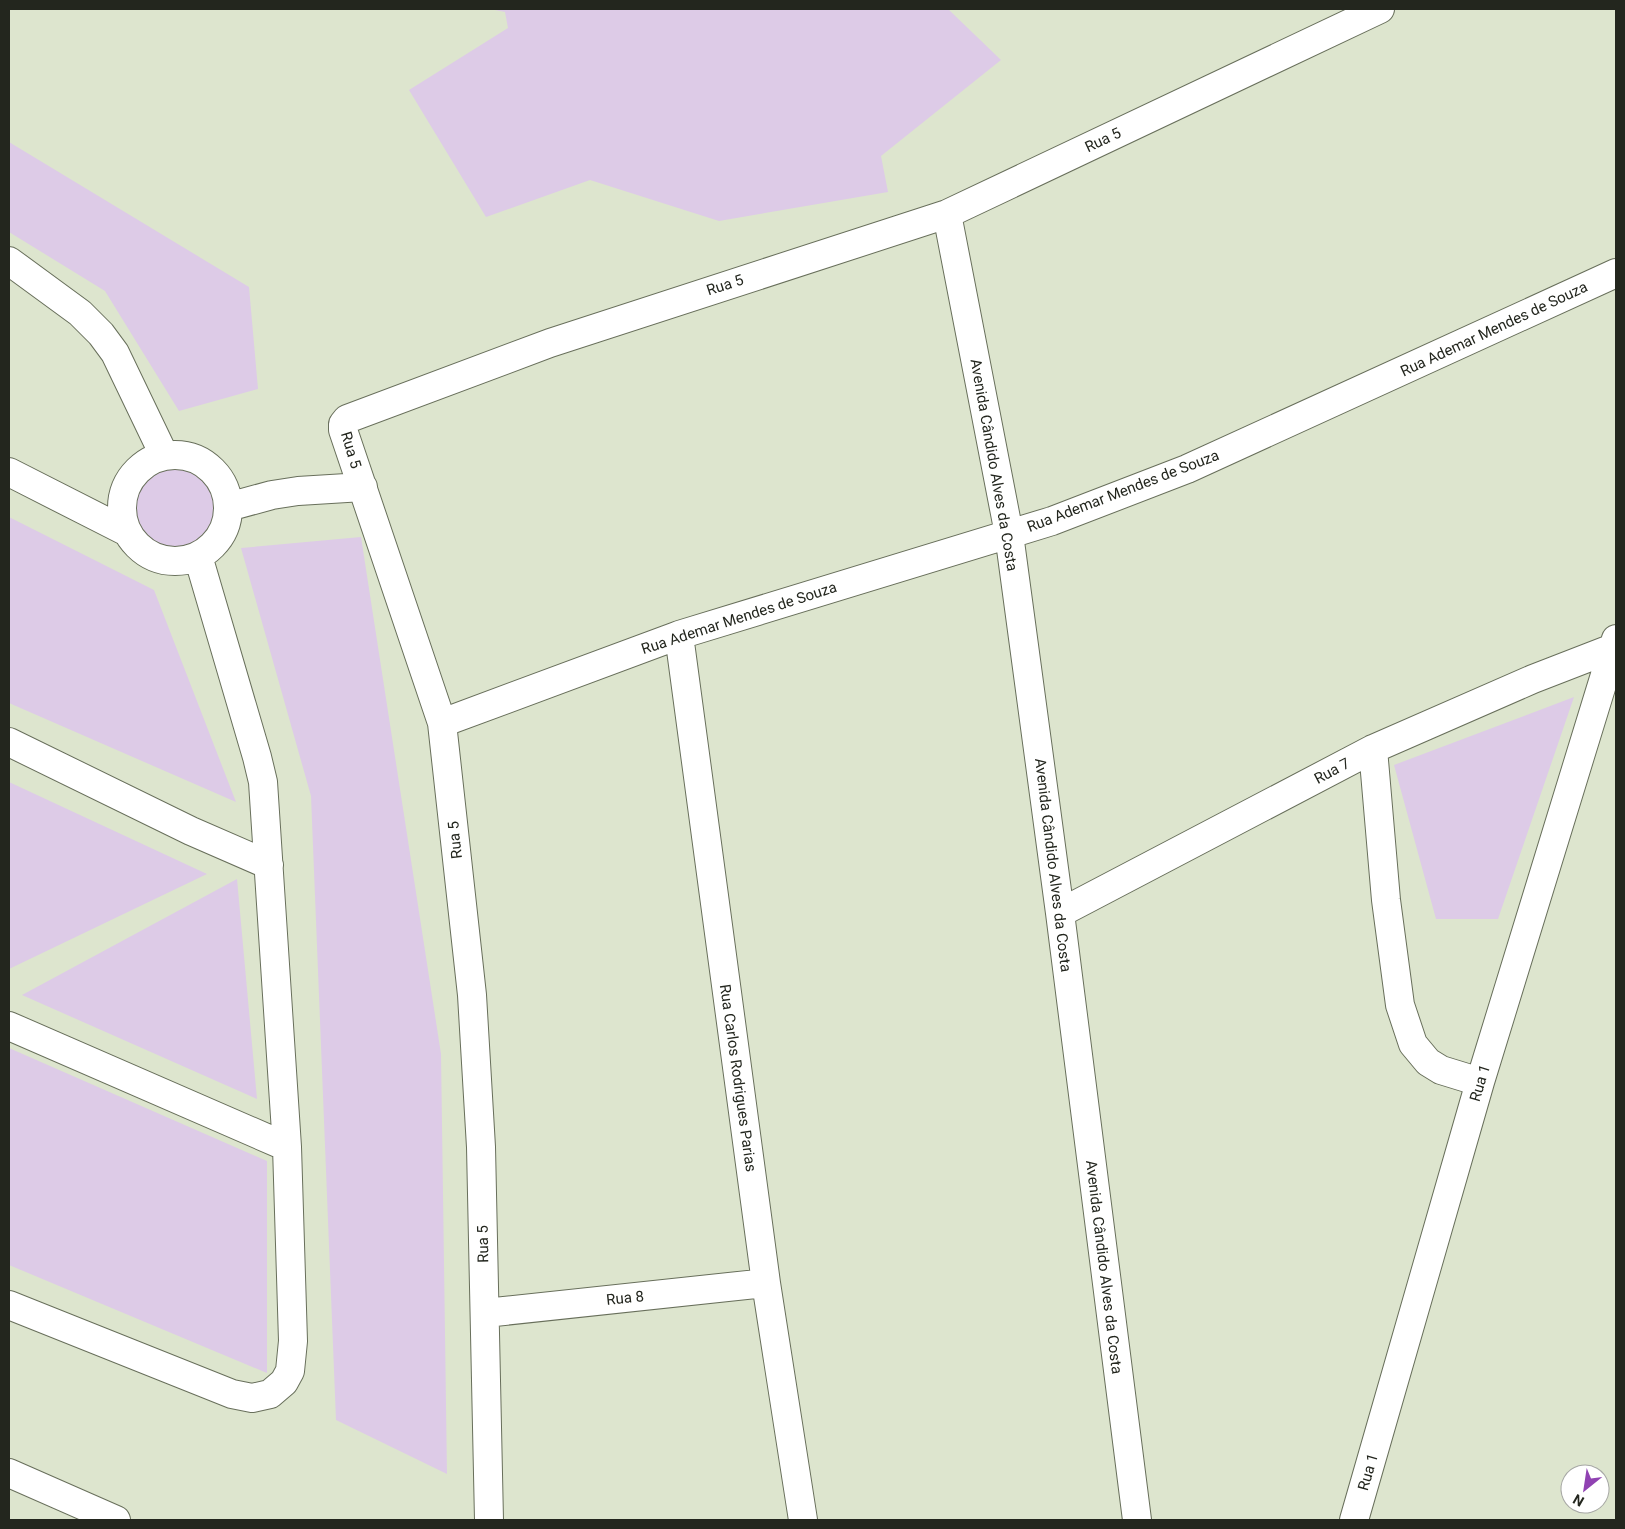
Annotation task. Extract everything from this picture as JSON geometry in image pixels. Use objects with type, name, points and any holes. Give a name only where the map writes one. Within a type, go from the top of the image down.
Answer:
[{"type":"street","name":"Rua 5","points":[[489,1520],[480,1147],[472,995],[442,723],[343,430],[344,424],[347,419],[550,343],[947,214],[1380,9]]},
{"type":"street","name":"Avenida Cândido Alves da Costa","points":[[947,214],[1009,534],[1060,913],[1137,1520]]},
{"type":"street","points":[[9,261],[80,313],[101,334],[114,353],[164,455]]},
{"type":"street","name":"Rua Ademar Mendes de Souza","points":[[442,723],[679,635],[1052,521],[1187,469],[1616,273]]},
{"type":"street","points":[[180,454],[195,458],[216,473],[226,491],[228,507],[226,522],[221,536],[211,548],[198,556],[168,561],[153,557],[140,549],[127,532],[121,510],[122,494],[128,480],[138,469],[150,460],[164,455],[180,454]]},
{"type":"street","points":[[9,472],[127,532]]},
{"type":"street","points":[[228,507],[272,495],[298,491],[363,487]]},
{"type":"street","points":[[9,1305],[232,1394],[252,1398],[270,1394],[284,1382],[290,1371],[293,1341],[287,1147],[263,782],[258,757],[198,556]]},
{"type":"street","name":"Rua Carlos Rodrigues Parias","points":[[679,635],[766,1283],[803,1520]]},
{"type":"street","name":"Rua 7","points":[[1060,913],[1373,749],[1615,643]]},
{"type":"street","name":"Rua 1","points":[[1354,1520],[1480,1082],[1615,643]]},
{"type":"street","points":[[9,742],[191,831],[269,865]]},
{"type":"street","points":[[1373,749],[1386,900],[1400,1005],[1413,1044],[1428,1062],[1441,1070],[1480,1082]]},
{"type":"street","points":[[9,1026],[287,1147]]},
{"type":"street","name":"Rua 8","points":[[485,1313],[766,1283]]},
{"type":"street","points":[[9,1473],[102,1518]]},
{"type":"shaded area","points":[[490,9],[948,9],[1001,60],[881,156],[888,192],[719,221],[590,180],[486,217],[409,90],[508,28],[505,12]]},
{"type":"shaded area","points":[[9,142],[249,287],[258,389],[179,411],[105,291],[9,232]]},
{"type":"shaded area","points":[[174,463],[191,466],[199,470],[211,482],[215,490],[218,507],[215,524],[211,532],[199,544],[191,548],[174,551],[157,548],[149,544],[137,532],[133,524],[130,507],[133,490],[137,482],[149,470],[157,466]]},
{"type":"shaded area","points":[[9,517],[154,590],[236,802],[9,703]]},
{"type":"shaded area","points":[[361,537],[441,1054],[447,1474],[336,1420],[311,796],[241,548]]},
{"type":"shaded area","points":[[1574,697],[1498,919],[1436,919],[1394,765]]},
{"type":"shaded area","points":[[9,782],[207,874],[9,969]]},
{"type":"shaded area","points":[[237,879],[257,1099],[22,995]]},
{"type":"shaded area","points":[[9,1048],[267,1161],[267,1373],[9,1265]]}]
